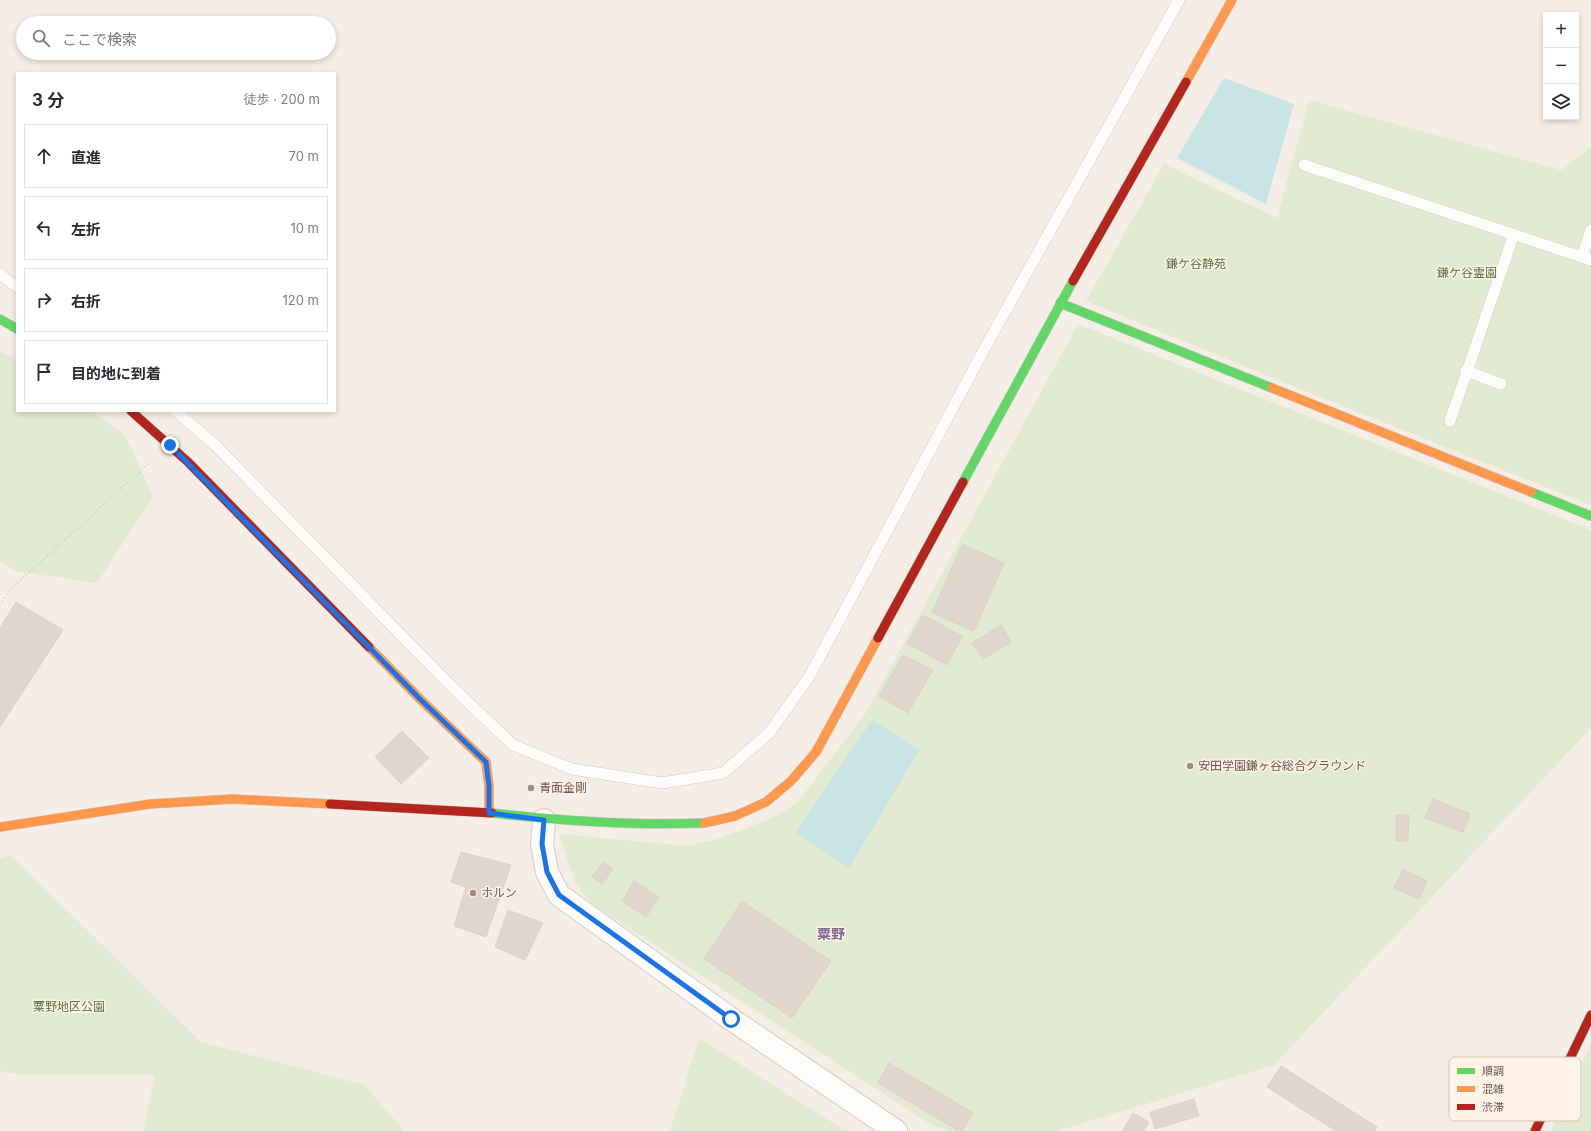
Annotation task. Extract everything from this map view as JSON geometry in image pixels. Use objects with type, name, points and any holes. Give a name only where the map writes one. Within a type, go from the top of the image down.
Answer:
[{"type":"main road","points":[[0,827],[150,804],[233,799],[489,813],[544,820],[663,825],[704,823],[735,816],[766,802],[791,781],[816,752],[1060,303],[1232,0]]},
{"type":"main road","points":[[1060,303],[1591,516]]},
{"type":"main road","points":[[0,320],[16,329]]},
{"type":"main road","points":[[132,412],[170,445],[420,699],[486,762],[489,786],[489,813]]},
{"type":"main road","points":[[1571,1057],[1591,1015]]},
{"type":"main road","points":[[1535,1131],[1540,1121]]},
{"type":"street","points":[[544,820],[542,844],[547,872],[559,895],[731,1019],[896,1131]]},
{"type":"lane","points":[[177,412],[214,444],[451,686],[513,745],[572,769],[662,783],[724,773],[769,734],[808,677],[987,344],[1180,0]]},
{"type":"lane","points":[[1304,165],[1586,259],[1591,230]]},
{"type":"lane","points":[[1450,420],[1514,234]]},
{"type":"lane","points":[[0,274],[16,286]]},
{"type":"lane","points":[[1466,371],[1501,384]]},
{"type":"path","points":[[0,605],[14,586],[170,445]]},
{"type":"green space","name":"鎌ケ谷霊園","points":[[1309,100],[1561,170],[1591,147],[1591,505],[1290,385],[1086,301],[1164,164],[1277,218]]},
{"type":"green space","name":"安田学園鎌ヶ谷総合グラウンド","points":[[1078,324],[1591,530],[1591,728],[1274,1065],[1057,1131],[951,1131],[933,1126],[592,904],[575,883],[559,834],[687,846],[717,839],[768,820],[796,804],[865,714]]},
{"type":"green space","points":[[0,351],[16,359],[16,412],[93,412],[126,436],[153,497],[97,583],[14,571],[0,561]]},
{"type":"green space","name":"粟野地区公園","points":[[11,855],[201,1042],[365,1085],[404,1131],[143,1131],[155,1075],[16,1074],[0,1071],[0,858]]},
{"type":"green space","points":[[699,1038],[841,1128],[848,1131],[670,1131]]},
{"type":"green space","points":[[1591,1044],[1591,1131],[1551,1131],[1556,1121],[1581,1121],[1581,1066]]},
{"type":"water","points":[[1224,78],[1294,104],[1266,204],[1177,158]]},
{"type":"water","points":[[872,720],[919,750],[849,868],[796,832]]},
{"type":"building","points":[[962,544],[1004,563],[974,631],[932,613]]},
{"type":"building","points":[[16,602],[63,630],[0,727],[0,628]]},
{"type":"building","points":[[923,615],[962,636],[947,665],[907,643]]},
{"type":"building","points":[[1001,625],[1011,642],[983,659],[972,643]]},
{"type":"building","points":[[903,655],[933,670],[908,713],[879,696]]},
{"type":"building","points":[[402,731],[429,758],[401,784],[375,757]]},
{"type":"building","points":[[1433,799],[1470,814],[1463,832],[1425,818]]},
{"type":"building","points":[[1396,815],[1409,815],[1408,841],[1396,841]]},
{"type":"building","points":[[461,852],[511,865],[486,937],[454,926],[466,887],[451,882]]},
{"type":"building","points":[[603,862],[613,869],[602,884],[592,877]]},
{"type":"building","points":[[1403,869],[1427,881],[1419,899],[1394,888]]},
{"type":"building","points":[[634,881],[659,897],[646,917],[622,901]]},
{"type":"building","points":[[742,901],[831,961],[792,1018],[704,959]]},
{"type":"building","points":[[508,910],[543,923],[525,960],[495,947]]},
{"type":"building","points":[[889,1063],[973,1113],[962,1131],[959,1131],[878,1083]]},
{"type":"building","points":[[1281,1066],[1377,1127],[1375,1131],[1336,1131],[1267,1087]]},
{"type":"building","points":[[1194,1099],[1199,1116],[1155,1129],[1150,1112]]},
{"type":"building","points":[[1133,1113],[1149,1122],[1144,1131],[1123,1130]]},
{"type":"traffic: fast","points":[[963,482],[1073,281]]},
{"type":"traffic: fast","points":[[1060,303],[1272,388]]},
{"type":"traffic: fast","points":[[0,319],[16,328]]},
{"type":"traffic: fast","points":[[1531,492],[1591,516]]},
{"type":"traffic: fast","points":[[492,813],[598,822],[651,824],[704,823]]},
{"type":"traffic: slow","points":[[1186,82],[1232,0]]},
{"type":"traffic: slow","points":[[1272,388],[1531,492]]},
{"type":"traffic: slow","points":[[704,823],[735,816],[766,802],[791,781],[816,752],[878,638]]},
{"type":"traffic: slow","points":[[369,647],[420,699],[486,762],[489,786],[489,813]]},
{"type":"traffic: slow","points":[[0,827],[150,804],[233,799],[330,804]]},
{"type":"traffic: jam","points":[[1073,281],[1186,82]]},
{"type":"traffic: jam","points":[[132,412],[188,462],[369,647]]},
{"type":"traffic: jam","points":[[878,638],[963,482]]},
{"type":"traffic: jam","points":[[330,804],[492,813]]},
{"type":"traffic: jam","points":[[1571,1057],[1591,1015]]},
{"type":"traffic: jam","points":[[1535,1131],[1540,1121]]},
{"type":"place","name":"安田学園鎌ヶ谷総合グラウンド","points":[[1190,766]]},
{"type":"place","name":"青面金剛","points":[[531,788]]},
{"type":"place","name":"ホルン","points":[[473,893]]},
{"type":"district","name":"粟野","points":[[831,934]]},
{"type":"route","points":[[170,445],[420,699],[486,762],[489,786],[489,813],[544,820],[542,844],[547,872],[559,895],[731,1019]]},
{"type":"park label","name":"鎌ケ谷静苑","points":[[1196,264]]}]
